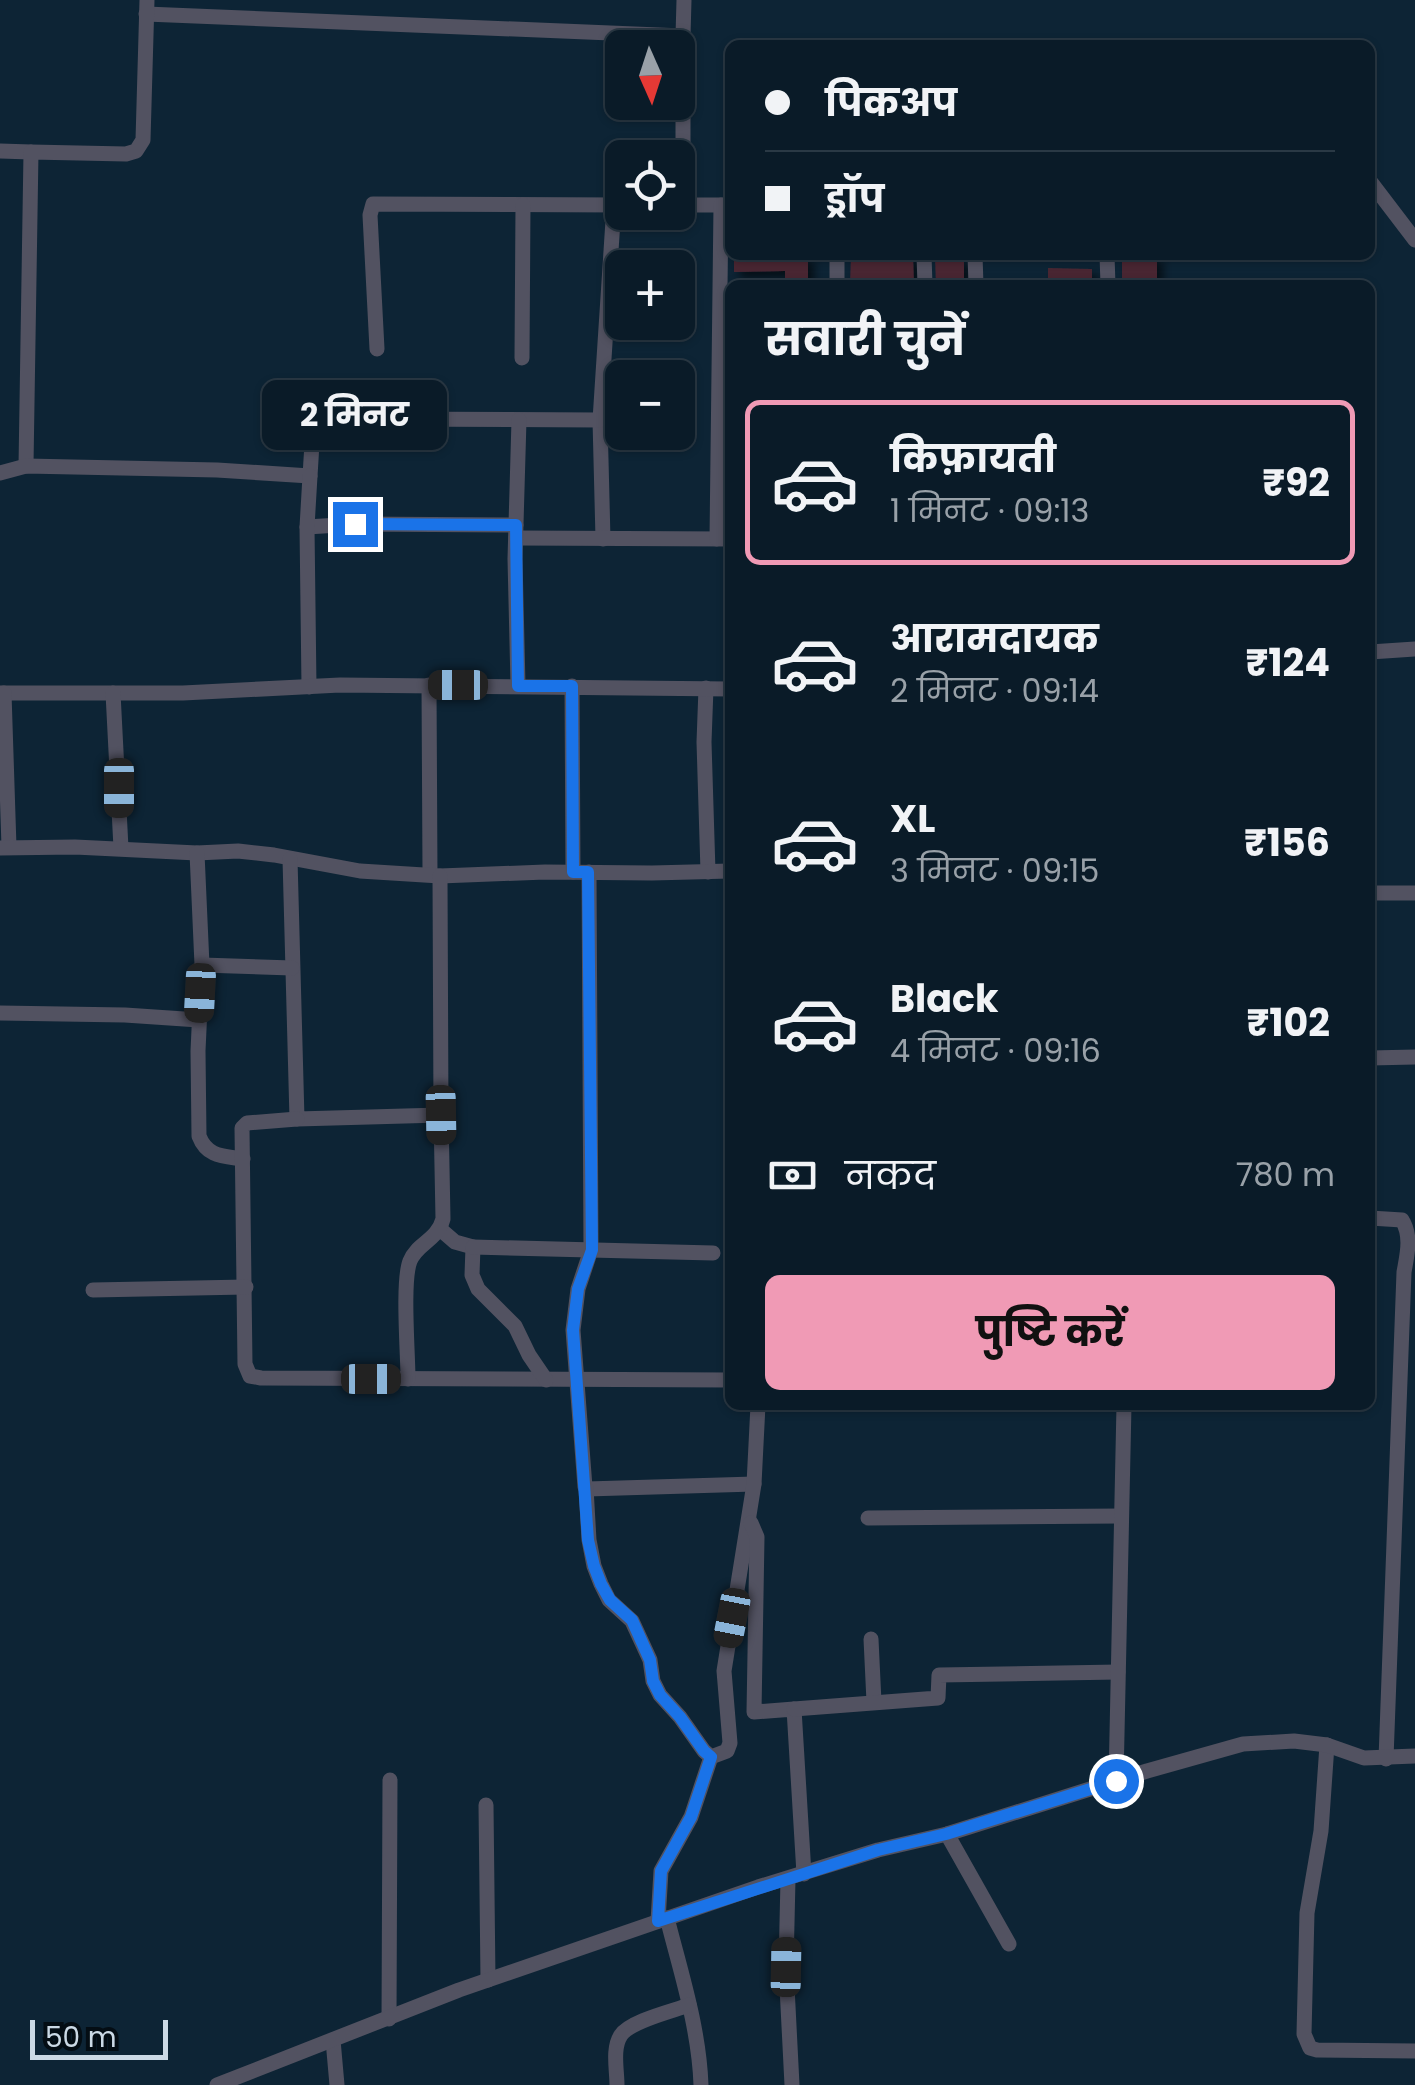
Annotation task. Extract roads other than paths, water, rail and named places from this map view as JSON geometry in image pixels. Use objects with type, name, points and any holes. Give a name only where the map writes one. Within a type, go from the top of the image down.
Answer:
[{"type":"street","points":[[683,30],[684,0]]},
{"type":"street","points":[[0,151],[126,154],[140,148],[144,140],[147,7],[605,32]]},
{"type":"street","points":[[26,466],[30,152]]},
{"type":"street","points":[[377,348],[370,215],[373,204],[605,205]]},
{"type":"street","points":[[522,358],[523,205]]},
{"type":"street","points":[[307,527],[355,524],[603,539],[724,539],[725,205],[695,205]]},
{"type":"street","points":[[1378,206],[1415,240]]},
{"type":"street","points":[[603,539],[600,420],[616,230]]},
{"type":"street","points":[[309,686],[307,527],[313,427],[322,422],[382,418],[600,420]]},
{"type":"street","points":[[518,686],[519,420]]},
{"type":"street","points":[[0,473],[26,466],[310,476]]},
{"type":"street","points":[[1375,652],[1415,649]]},
{"type":"street","points":[[408,1379],[410,1260],[440,1229],[443,1218],[428,685]]},
{"type":"street","points":[[725,689],[428,685],[182,693],[2,693],[4,847],[238,851],[360,871],[435,875],[725,871]]},
{"type":"street","points":[[572,686],[592,1250],[578,1289],[573,1330],[588,1540],[601,1584],[610,1600],[632,1620],[660,1695],[711,1757]]},
{"type":"street","points":[[706,688],[708,872]]},
{"type":"street","points":[[113,693],[120,848]]},
{"type":"street","points":[[197,853],[202,965],[199,1136],[203,1147],[213,1154],[243,1158]]},
{"type":"street","points":[[290,859],[297,1120]]},
{"type":"street","points":[[1375,893],[1415,893]]},
{"type":"street","points":[[202,965],[292,968]]},
{"type":"street","points":[[0,1013],[199,1020]]},
{"type":"street","points":[[1375,1058],[1415,1057]]},
{"type":"street","points":[[441,1115],[247,1122],[242,1128],[245,1364],[250,1376],[725,1380]]},
{"type":"street","points":[[1375,1218],[1402,1220],[1407,1228],[1410,1272],[1407,1413],[1395,1520],[1386,1759]]},
{"type":"street","points":[[440,1229],[454,1242],[473,1248],[713,1253]]},
{"type":"street","points":[[473,1248],[472,1274],[478,1290],[515,1326],[528,1355],[546,1380]]},
{"type":"street","points":[[93,1290],[246,1287]]},
{"type":"street","points":[[711,1757],[728,1751],[730,1743],[724,1671],[750,1519],[758,1410]]},
{"type":"street","points":[[1116,1781],[1124,1410]]},
{"type":"street","points":[[586,1488],[754,1484]]},
{"type":"street","points":[[868,1518],[1120,1516]]},
{"type":"street","points":[[1395,1520],[1413,1517]]},
{"type":"street","points":[[750,1519],[757,1537],[754,1712],[938,1698],[939,1675],[1118,1672]]},
{"type":"street","points":[[871,1639],[874,1702]]},
{"type":"street","points":[[792,2085],[786,1967],[796,1877],[794,1709]]},
{"type":"street","points":[[217,2085],[488,1980],[663,1920],[878,1850],[946,1834],[1243,1744],[1294,1741],[1327,1745],[1364,1758],[1415,1756]]},
{"type":"street","points":[[1327,1745],[1321,1831],[1307,1913],[1307,2045],[1317,2050],[1415,2051]]},
{"type":"street","points":[[701,2085],[689,2006],[663,1920],[661,1871],[691,1817],[711,1757]]},
{"type":"street","points":[[389,2019],[390,1780]]},
{"type":"street","points":[[486,1804],[488,1980]]},
{"type":"street","points":[[946,1834],[1009,1944]]},
{"type":"street","points":[[617,2085],[616,2048],[621,2034],[630,2027],[689,2006]]},
{"type":"street","points":[[333,2040],[337,2085]]}]
